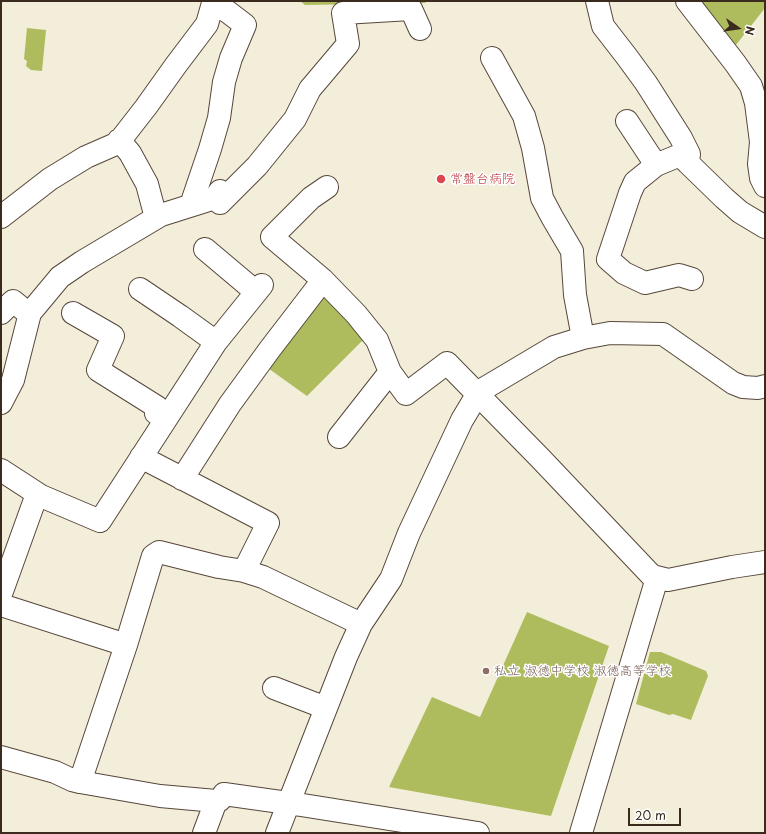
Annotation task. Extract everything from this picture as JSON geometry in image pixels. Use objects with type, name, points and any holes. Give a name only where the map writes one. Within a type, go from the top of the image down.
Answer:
[{"type":"street","points":[[597,1],[603,26],[646,84],[681,138],[689,154],[688,163]]},
{"type":"street","points":[[687,1],[751,86],[761,115],[759,164],[761,178],[765,186]]},
{"type":"street","points":[[1,216],[50,179],[86,157],[118,142],[146,107],[207,24],[215,2],[245,25],[231,58],[224,82],[219,118],[192,205]]},
{"type":"street","points":[[1,403],[13,380],[30,313],[48,296],[60,277],[82,262],[161,215],[217,195],[220,203],[258,166],[295,119],[310,89],[348,44],[343,13],[412,9],[420,29]]},
{"type":"street","points":[[492,58],[524,116],[533,148],[542,198],[572,251],[576,295],[583,338]]},
{"type":"street","points":[[627,121],[656,165]]},
{"type":"street","points":[[119,140],[130,153],[148,184],[156,218]]},
{"type":"street","points":[[692,279],[679,275],[645,283],[624,273],[608,259],[635,182],[656,165],[680,155],[729,203],[740,212],[765,227]]},
{"type":"street","points":[[327,187],[311,198],[272,237],[323,280],[356,314],[377,340],[390,372],[406,394],[446,363],[652,576],[668,580],[765,562]]},
{"type":"street","points":[[1,470],[37,494],[100,521],[216,342],[259,288],[205,249]]},
{"type":"street","points":[[182,479],[230,404],[323,280]]},
{"type":"street","points":[[140,289],[216,342]]},
{"type":"street","points":[[1,313],[13,301],[30,313]]},
{"type":"street","points":[[73,313],[113,336],[98,370],[157,407],[156,413],[166,419]]},
{"type":"street","points":[[277,833],[290,804],[346,657],[361,624],[391,578],[409,533],[462,420],[477,395],[485,388],[554,347],[583,338],[610,333],[663,334],[733,383],[743,387],[758,388],[765,386]]},
{"type":"street","points":[[339,436],[390,372]]},
{"type":"street","points":[[140,458],[268,523],[244,571]]},
{"type":"street","points":[[1,594],[37,494]]},
{"type":"street","points":[[80,782],[126,645],[153,556],[159,552],[218,567],[244,571],[263,577],[361,624]]},
{"type":"street","points":[[581,833],[657,578]]},
{"type":"street","points":[[1,606],[126,645]]},
{"type":"street","points":[[274,688],[326,708]]},
{"type":"street","points":[[1,757],[55,772],[80,782],[160,796],[222,798],[290,804],[478,833]]},
{"type":"street","points":[[204,833],[222,798]]},
{"type":"green space","points":[[300,1],[427,1],[425,3],[305,5]]},
{"type":"green space","points":[[698,1],[765,1],[765,8],[736,45]]},
{"type":"green space","points":[[27,28],[46,30],[42,71],[31,70],[26,66],[27,61],[24,59]]},
{"type":"green space","points":[[323,293],[365,338],[307,396],[265,366]]},
{"type":"green space","points":[[527,612],[609,646],[551,816],[389,787],[432,697],[480,717]]},
{"type":"green space","points":[[650,652],[661,652],[706,671],[708,676],[691,720],[673,714],[669,715],[636,704]]},
{"type":"place","name":"常盤台病院","points":[[441,179]]},
{"type":"place","name":"私立 淑徳中学校 淑徳高等学校","points":[[486,671]]}]
